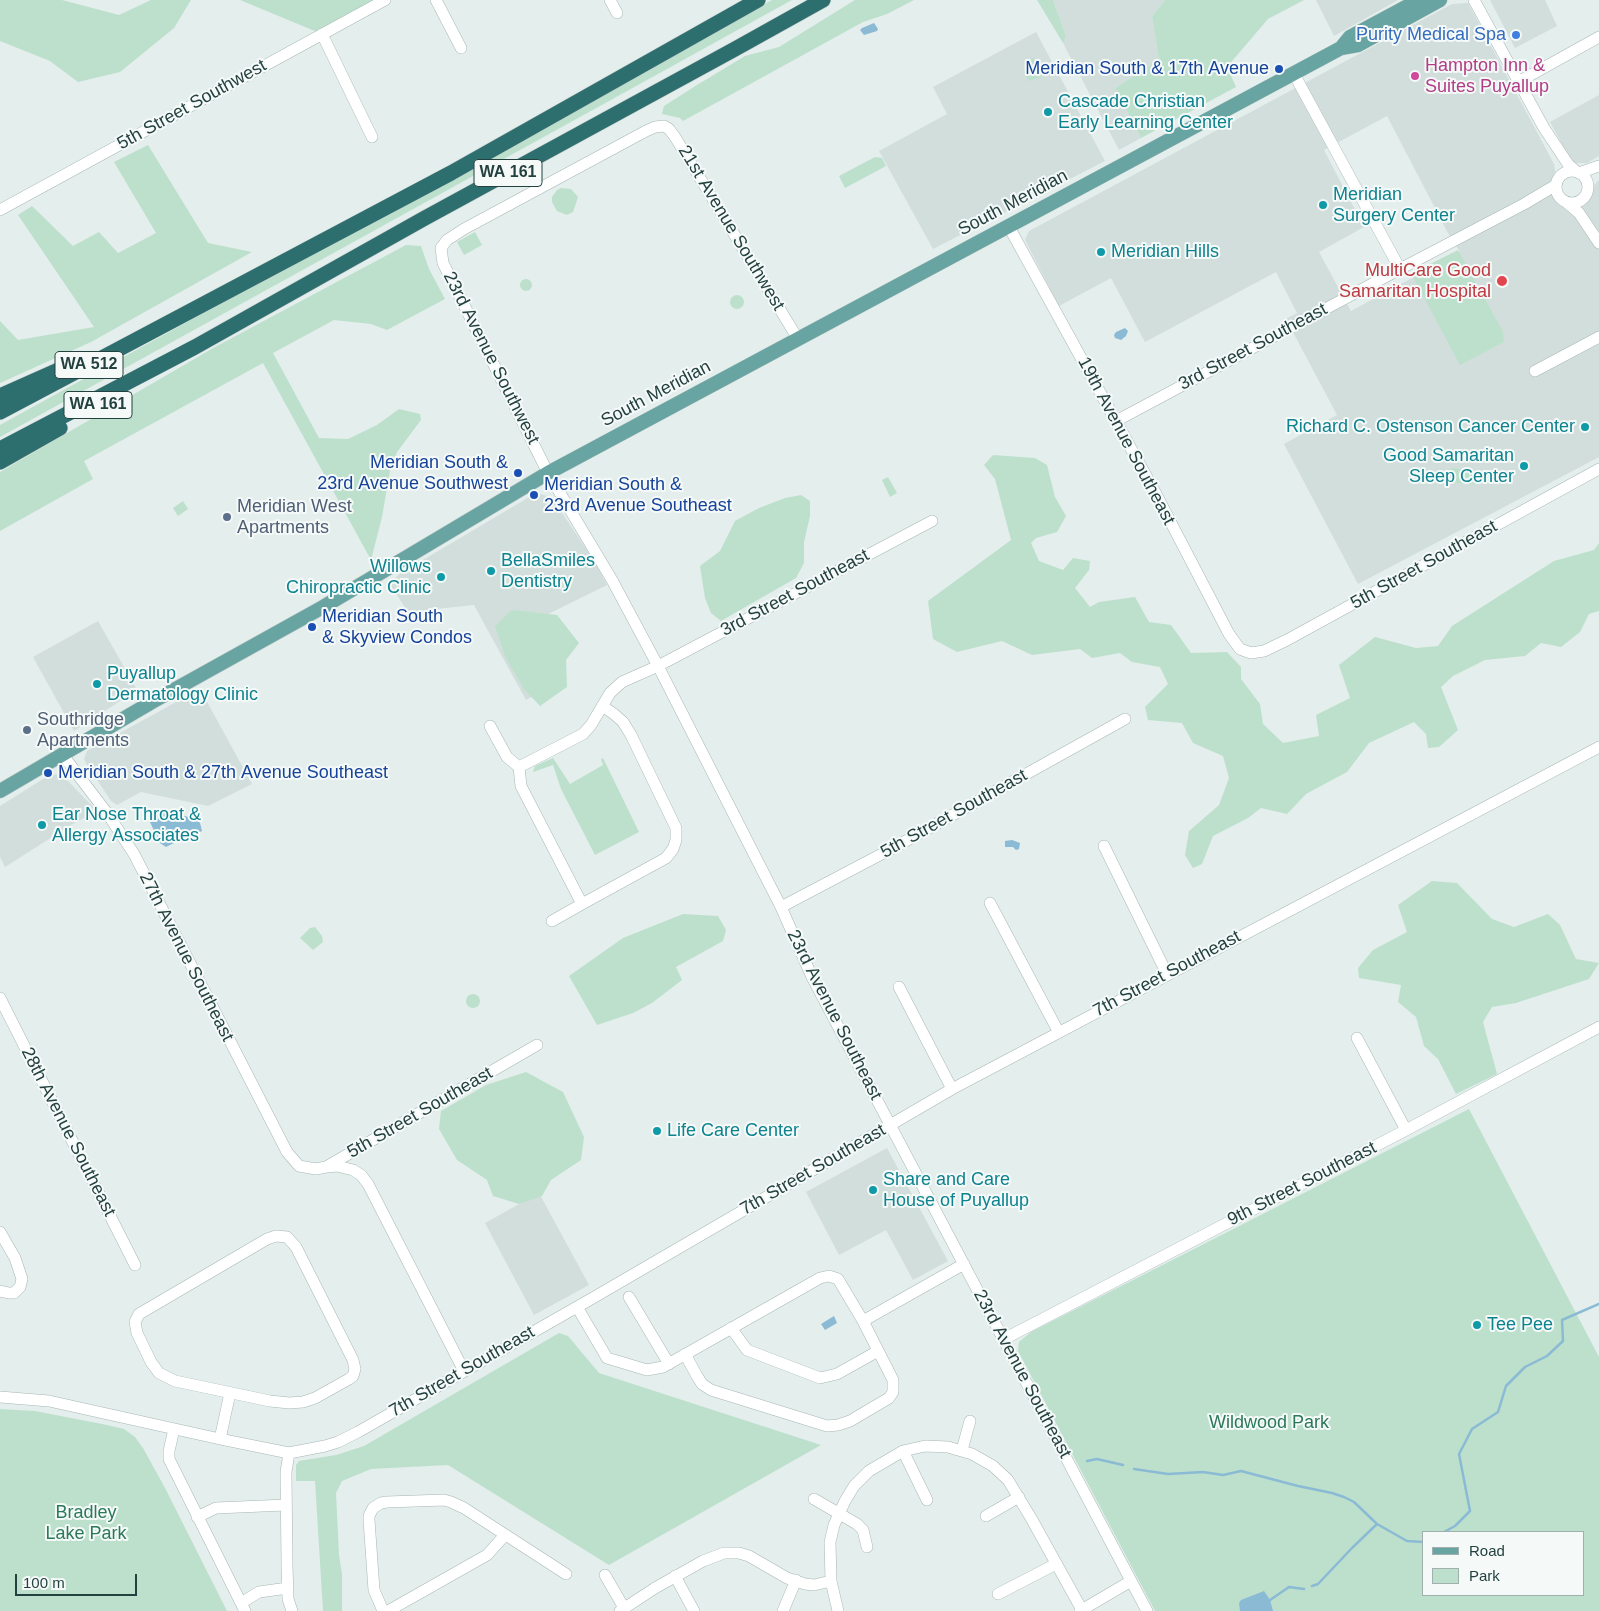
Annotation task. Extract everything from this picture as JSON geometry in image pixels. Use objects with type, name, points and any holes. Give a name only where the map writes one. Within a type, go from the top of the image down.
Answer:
[{"type":"highway","name":"WA 161","points":[[0,396],[178,318],[451,173],[758,0]]},
{"type":"highway","name":"WA 161","points":[[0,462],[195,347],[425,218],[735,50],[823,0]]},
{"type":"highway","name":"WA 512","points":[[0,412],[178,318]]},
{"type":"highway","name":"WA 512","points":[[0,449],[195,347]]},
{"type":"main road","name":"South Meridian","points":[[1341,48],[1350,37],[1419,0]]},
{"type":"main road","name":"South Meridian","points":[[0,791],[323,607],[548,473],[1341,48],[1358,45],[1440,0]]},
{"type":"street","name":"5th Street Southwest","points":[[0,210],[385,0]]},
{"type":"street","points":[[436,0],[461,48]]},
{"type":"street","points":[[610,0],[617,13]]},
{"type":"street","points":[[1474,0],[1544,128],[1568,164],[1585,178],[1587,191],[1586,205],[1599,235]]},
{"type":"street","points":[[322,34],[372,137]]},
{"type":"street","points":[[1518,82],[1599,38]]},
{"type":"street","points":[[1294,74],[1400,268]]},
{"type":"street","name":"21st Avenue Southwest","points":[[445,242],[464,229],[658,126],[666,127],[675,137],[798,339]]},
{"type":"street","points":[[1544,128],[1555,156],[1558,172],[1558,196],[1579,213],[1599,243]]},
{"type":"street","points":[[1557,182],[1566,172],[1578,173],[1599,166]]},
{"type":"street","points":[[1564,201],[1571,204],[1581,201],[1599,171]]},
{"type":"street","name":"3rd Street Southeast","points":[[1116,421],[1400,268],[1524,204],[1557,182]]},
{"type":"street","name":"3rd Street Southeast","points":[[1524,204],[1550,197],[1564,201]]},
{"type":"street","name":"19th Avenue Southeast","points":[[1008,227],[1116,421],[1229,634],[1240,650],[1246,652]]},
{"type":"street","name":"23rd Avenue Southwest","points":[[445,242],[441,252],[443,263],[548,473]]},
{"type":"street","points":[[1535,370],[1599,337]]},
{"type":"street","name":"5th Street Southeast","points":[[1246,652],[1264,651],[1287,640],[1599,469]]},
{"type":"street","name":"23rd Avenue Southeast","points":[[548,473],[612,580],[658,666],[781,907],[812,977],[1147,1611]]},
{"type":"street","name":"3rd Street Southeast","points":[[519,767],[583,734],[616,687],[932,521]]},
{"type":"street","points":[[552,920],[666,858],[673,849],[676,840],[676,828],[631,735],[623,722],[602,706]]},
{"type":"street","name":"5th Street Southeast","points":[[781,907],[895,847],[1125,719]]},
{"type":"street","points":[[490,726],[508,757],[519,767],[522,786],[582,904]]},
{"type":"street","name":"7th Street Southeast","points":[[0,1397],[49,1401],[220,1439],[289,1452],[338,1442],[577,1307],[952,1089],[1058,1031],[1599,747]]},
{"type":"street","name":"27th Avenue Southeast","points":[[62,754],[107,813],[134,854],[287,1152],[299,1166],[316,1170],[326,1167]]},
{"type":"street","points":[[1104,846],[1167,974]]},
{"type":"street","points":[[990,903],[1058,1031]]},
{"type":"street","points":[[898,988],[952,1089]]},
{"type":"street","name":"28th Avenue Southeast","points":[[0,998],[135,1265]]},
{"type":"street","name":"9th Street Southeast","points":[[1004,1339],[1406,1130],[1599,1027]]},
{"type":"street","points":[[1358,1038],[1406,1130]]},
{"type":"street","name":"5th Street Southeast","points":[[326,1167],[537,1045]]},
{"type":"street","points":[[326,1167],[336,1166],[353,1170],[361,1175],[368,1184],[464,1371]]},
{"type":"street","points":[[0,1232],[15,1258],[22,1279],[20,1287],[14,1293],[0,1291]]},
{"type":"street","points":[[282,1235],[289,1238],[296,1247],[353,1360],[355,1371],[349,1379],[315,1398],[299,1403],[270,1401],[230,1393],[175,1381],[162,1376],[154,1366],[140,1340],[135,1322],[138,1314],[146,1308],[267,1239],[282,1235]]},
{"type":"street","points":[[862,1321],[964,1264]]},
{"type":"street","points":[[577,1307],[607,1358],[647,1370],[669,1364],[685,1354],[820,1278],[829,1276],[838,1280],[862,1321],[893,1380],[893,1392],[889,1398],[850,1421],[827,1426],[711,1390],[702,1384],[696,1376],[685,1354]]},
{"type":"street","points":[[629,1297],[669,1364]]},
{"type":"street","points":[[731,1328],[747,1350],[820,1378],[837,1374],[878,1351]]},
{"type":"street","points":[[220,1439],[230,1393]]},
{"type":"street","points":[[962,1450],[970,1421]]},
{"type":"street","points":[[174,1429],[169,1459],[243,1607],[259,1592],[288,1588]]},
{"type":"street","points":[[838,1611],[831,1581],[830,1542],[834,1524],[839,1513],[854,1486],[878,1464],[902,1452],[925,1446],[962,1450],[993,1466],[1008,1480],[1081,1610],[1132,1582]]},
{"type":"street","points":[[289,1452],[286,1472],[286,1505],[288,1599],[292,1611]]},
{"type":"street","points":[[902,1452],[927,1500]]},
{"type":"street","points":[[986,1516],[1019,1497]]},
{"type":"street","points":[[814,1499],[860,1526],[863,1530],[867,1547]]},
{"type":"street","points":[[383,1611],[375,1594],[373,1582],[369,1520],[373,1508],[381,1503],[444,1500],[457,1504],[566,1574]]},
{"type":"street","points":[[197,1517],[216,1508],[286,1505]]},
{"type":"street","points":[[388,1611],[487,1554],[505,1535]]},
{"type":"street","points":[[605,1575],[622,1610],[675,1576],[703,1561],[731,1552],[749,1556],[787,1578],[814,1585],[831,1581]]},
{"type":"street","points":[[998,1594],[1056,1564]]},
{"type":"street","points":[[675,1576],[694,1611]]},
{"type":"street","points":[[782,1611],[796,1580]]},
{"type":"shaded area","points":[[1053,0],[1165,0],[1152,16],[1159,60],[1115,88],[1141,138],[1119,150],[1063,43],[1066,36]]},
{"type":"shaded area","points":[[1316,0],[1398,0],[1334,36]]},
{"type":"shaded area","points":[[1490,0],[1545,0],[1557,26],[1515,48]]},
{"type":"shaded area","points":[[1468,3],[1554,164],[1561,204],[1573,212],[1589,196],[1592,187],[1599,180],[1599,457],[1358,584],[1284,444],[1337,415],[1286,319],[1297,313],[1276,272],[1145,342],[1111,278],[1059,306],[1025,240],[1029,231],[1452,4]],"holes":[[[1387,116],[1448,233],[1460,252],[1351,311],[1319,252],[1364,227],[1324,150]]]},
{"type":"shaded area","points":[[1036,32],[1105,161],[933,249],[879,151],[947,114],[933,87]]},
{"type":"shaded area","points":[[1599,95],[1599,156],[1587,163],[1575,163],[1568,155],[1550,122]]},
{"type":"shaded area","points":[[540,494],[550,497],[556,504],[593,559],[607,585],[538,619],[565,679],[526,700],[474,605],[408,612],[389,583],[401,573],[531,496]]},
{"type":"shaded area","points":[[98,621],[137,690],[74,731],[33,657]]},
{"type":"shaded area","points":[[200,689],[252,784],[208,806],[141,792],[117,805],[111,801],[84,759],[87,751]]},
{"type":"shaded area","points":[[54,774],[68,781],[97,811],[71,825],[5,867],[0,857],[0,806]]},
{"type":"shaded area","points":[[887,1148],[948,1261],[913,1280],[886,1230],[839,1255],[806,1192]]},
{"type":"shaded area","points":[[539,1193],[589,1285],[534,1315],[485,1223]]},
{"type":"green space","points":[[0,0],[62,0],[119,15],[151,0],[191,0],[174,28],[120,72],[78,82],[50,61],[0,41]]},
{"type":"green space","points":[[240,0],[385,0],[322,34]]},
{"type":"green space","points":[[772,0],[792,0],[0,437],[0,425]]},
{"type":"green space","points":[[855,0],[914,0],[887,14],[863,22],[683,121],[680,118],[662,114],[664,106],[745,56],[779,47]]},
{"type":"green space","points":[[1037,0],[1053,0],[1066,36],[1063,43]]},
{"type":"green space","points":[[1165,0],[1304,0],[1268,19],[1227,67],[1236,87],[1141,138],[1115,88],[1159,60],[1152,16]]},
{"type":"green space","points":[[1033,58],[1042,72],[1041,77],[1029,81],[1024,73],[1028,61]]},
{"type":"green space","points":[[148,145],[208,243],[252,252],[91,342],[0,383],[0,321],[18,340],[94,327],[18,215],[32,206],[73,246],[99,232],[118,253],[156,233],[114,162]]},
{"type":"green space","points":[[875,157],[882,158],[886,166],[845,188],[839,176]]},
{"type":"green space","points":[[561,188],[571,189],[578,197],[573,212],[567,215],[557,211],[552,202],[552,197]]},
{"type":"green space","points":[[475,232],[482,245],[464,255],[457,242]]},
{"type":"green space","points":[[406,245],[421,246],[429,269],[445,299],[387,330],[371,324],[334,320],[273,353],[319,438],[348,439],[377,425],[399,409],[420,414],[421,420],[397,452],[390,471],[382,517],[371,560],[263,363],[84,461],[93,479],[0,531],[0,472],[215,347]]},
{"type":"green space","points":[[1458,250],[1503,332],[1504,342],[1460,365],[1413,277],[1428,265]]},
{"type":"green space","points":[[528,279],[531,280],[531,290],[524,291],[521,290],[520,283],[521,280]]},
{"type":"green space","points":[[737,295],[742,297],[744,302],[742,307],[737,309],[732,307],[730,302],[732,297]]},
{"type":"green space","points":[[993,455],[1035,458],[1047,465],[1055,497],[1066,516],[1057,532],[1036,538],[1031,543],[1039,561],[1063,570],[1073,558],[1090,561],[1089,570],[1075,588],[1090,607],[1099,602],[1135,597],[1149,622],[1171,625],[1191,653],[1227,652],[1241,667],[1241,679],[1260,704],[1263,724],[1283,743],[1319,736],[1316,715],[1350,698],[1339,665],[1375,637],[1416,648],[1438,646],[1452,626],[1554,561],[1594,550],[1599,543],[1599,611],[1589,614],[1580,632],[1561,647],[1541,643],[1525,656],[1485,660],[1453,676],[1441,687],[1458,730],[1439,747],[1428,748],[1426,734],[1414,722],[1369,743],[1347,772],[1306,794],[1287,814],[1261,808],[1248,818],[1213,836],[1202,864],[1193,868],[1185,855],[1189,831],[1219,805],[1229,778],[1223,756],[1193,743],[1182,723],[1148,720],[1145,707],[1168,684],[1160,667],[1132,662],[1120,653],[1092,658],[1080,649],[1032,655],[1002,641],[957,652],[933,639],[928,601],[1011,540],[995,479],[984,465]]},
{"type":"green space","points":[[1450,469],[1474,472],[1487,470],[1490,478],[1477,484],[1457,483],[1447,473]]},
{"type":"green space","points":[[888,477],[897,493],[890,497],[882,480]]},
{"type":"green space","points":[[801,495],[810,501],[810,516],[804,542],[804,563],[796,578],[721,621],[711,613],[705,598],[700,566],[720,551],[735,521],[759,508],[785,498]]},
{"type":"green space","points":[[183,501],[188,509],[178,516],[173,508]]},
{"type":"green space","points":[[512,610],[557,615],[579,643],[566,660],[567,687],[540,706],[524,689],[505,656],[495,626]]},
{"type":"green space","points":[[553,758],[570,784],[603,765],[601,759],[603,758],[639,832],[595,855],[561,789],[553,765],[533,772],[535,766]]},
{"type":"green space","points":[[1432,881],[1457,883],[1492,919],[1514,927],[1548,914],[1560,925],[1576,959],[1599,963],[1589,979],[1516,1003],[1492,1007],[1483,1022],[1497,1074],[1456,1094],[1438,1059],[1424,1046],[1416,1017],[1398,1002],[1401,985],[1359,978],[1358,968],[1373,950],[1407,932],[1398,905]]},
{"type":"green space","points":[[683,914],[718,916],[726,930],[723,941],[676,967],[682,980],[652,1003],[633,1013],[597,1025],[569,976],[623,938]]},
{"type":"green space","points":[[315,927],[322,936],[323,942],[313,950],[300,938],[310,928]]},
{"type":"green space","points":[[473,994],[478,996],[480,1001],[478,1006],[473,1008],[468,1006],[466,1001],[468,996]]},
{"type":"green space","points":[[526,1072],[563,1092],[584,1137],[581,1160],[551,1180],[542,1196],[519,1204],[493,1196],[487,1180],[457,1160],[439,1129],[441,1111],[486,1085]]},
{"type":"green space","name":"Wildwood Park","points":[[1469,1109],[1599,1357],[1599,1611],[1155,1611],[1018,1351],[1019,1342],[1031,1332]]},
{"type":"green space","points":[[559,1333],[568,1336],[599,1373],[821,1445],[609,1565],[448,1465],[371,1469],[342,1481],[336,1493],[339,1555],[342,1574],[342,1611],[323,1611],[315,1481],[296,1481],[296,1465],[299,1461],[336,1455],[364,1446]]},
{"type":"green space","name":"Bradley Lake Park","points":[[0,1409],[35,1411],[107,1425],[124,1429],[135,1437],[165,1488],[227,1611],[0,1611]]},
{"type":"water","points":[[874,23],[878,29],[877,31],[864,35],[860,30],[862,28]]},
{"type":"water","points":[[1125,328],[1128,331],[1126,336],[1121,340],[1115,338],[1116,332]]},
{"type":"water","points":[[159,809],[196,819],[200,823],[202,831],[191,836],[183,830],[178,833],[178,841],[166,847],[160,843],[149,820],[151,813]]},
{"type":"water","points":[[1012,840],[1020,843],[1019,849],[1005,847],[1005,841]]},
{"type":"water","points":[[834,1316],[837,1323],[825,1330],[821,1324]]},
{"type":"water","points":[[1264,1591],[1270,1600],[1273,1611],[1240,1611],[1239,1603],[1241,1600]]},
{"type":"waterway","points":[[1446,1531],[1455,1526],[1470,1511],[1459,1454],[1472,1429],[1498,1412],[1506,1386],[1525,1367],[1547,1356],[1563,1341],[1562,1320],[1599,1304]]},
{"type":"waterway","points":[[1087,1461],[1097,1459],[1123,1465]]},
{"type":"waterway","points":[[1134,1469],[1168,1474],[1203,1472],[1223,1475],[1241,1471],[1344,1497],[1354,1502],[1377,1524]]},
{"type":"waterway","points":[[1312,1586],[1318,1584],[1377,1524],[1407,1541],[1422,1542]]},
{"type":"waterway","points":[[1270,1600],[1289,1587],[1304,1589]]},
{"type":"place","name":"Purity Medical Spa","points":[[1516,35]]},
{"type":"place","name":"Meridian South & 17th Avenue","points":[[1279,69]]},
{"type":"place","name":"Hampton Inn & Suites Puyallup","points":[[1415,76]]},
{"type":"place","name":"Cascade Christian Early Learning Center","points":[[1048,112]]},
{"type":"place","name":"Meridian Surgery Center","points":[[1323,205]]},
{"type":"place","name":"Meridian Hills","points":[[1101,252]]},
{"type":"place","name":"MultiCare Good Samaritan Hospital","points":[[1502,281]]},
{"type":"place","name":"Richard C. Ostenson Cancer Center","points":[[1585,427]]},
{"type":"place","name":"Good Samaritan Sleep Center","points":[[1524,466]]},
{"type":"place","name":"Meridian South & 23rd Avenue Southwest","points":[[518,473]]},
{"type":"place","name":"Meridian South & 23rd Avenue Southeast","points":[[534,495]]},
{"type":"place","name":"Meridian West Apartments","points":[[227,517]]},
{"type":"place","name":"BellaSmiles Dentistry","points":[[491,571]]},
{"type":"place","name":"Willows Chiropractic Clinic","points":[[441,577]]},
{"type":"place","name":"Meridian South & Skyview Condos","points":[[312,627]]},
{"type":"place","name":"Puyallup Dermatology Clinic","points":[[97,684]]},
{"type":"place","name":"Southridge Apartments","points":[[27,730]]},
{"type":"place","name":"Meridian South & 27th Avenue Southeast","points":[[48,773]]},
{"type":"place","name":"Ear Nose Throat & Allergy Associates","points":[[42,825]]},
{"type":"place","name":"Life Care Center","points":[[657,1131]]},
{"type":"place","name":"Share and Care House of Puyallup","points":[[873,1190]]},
{"type":"place","name":"Tee Pee","points":[[1477,1325]]}]
